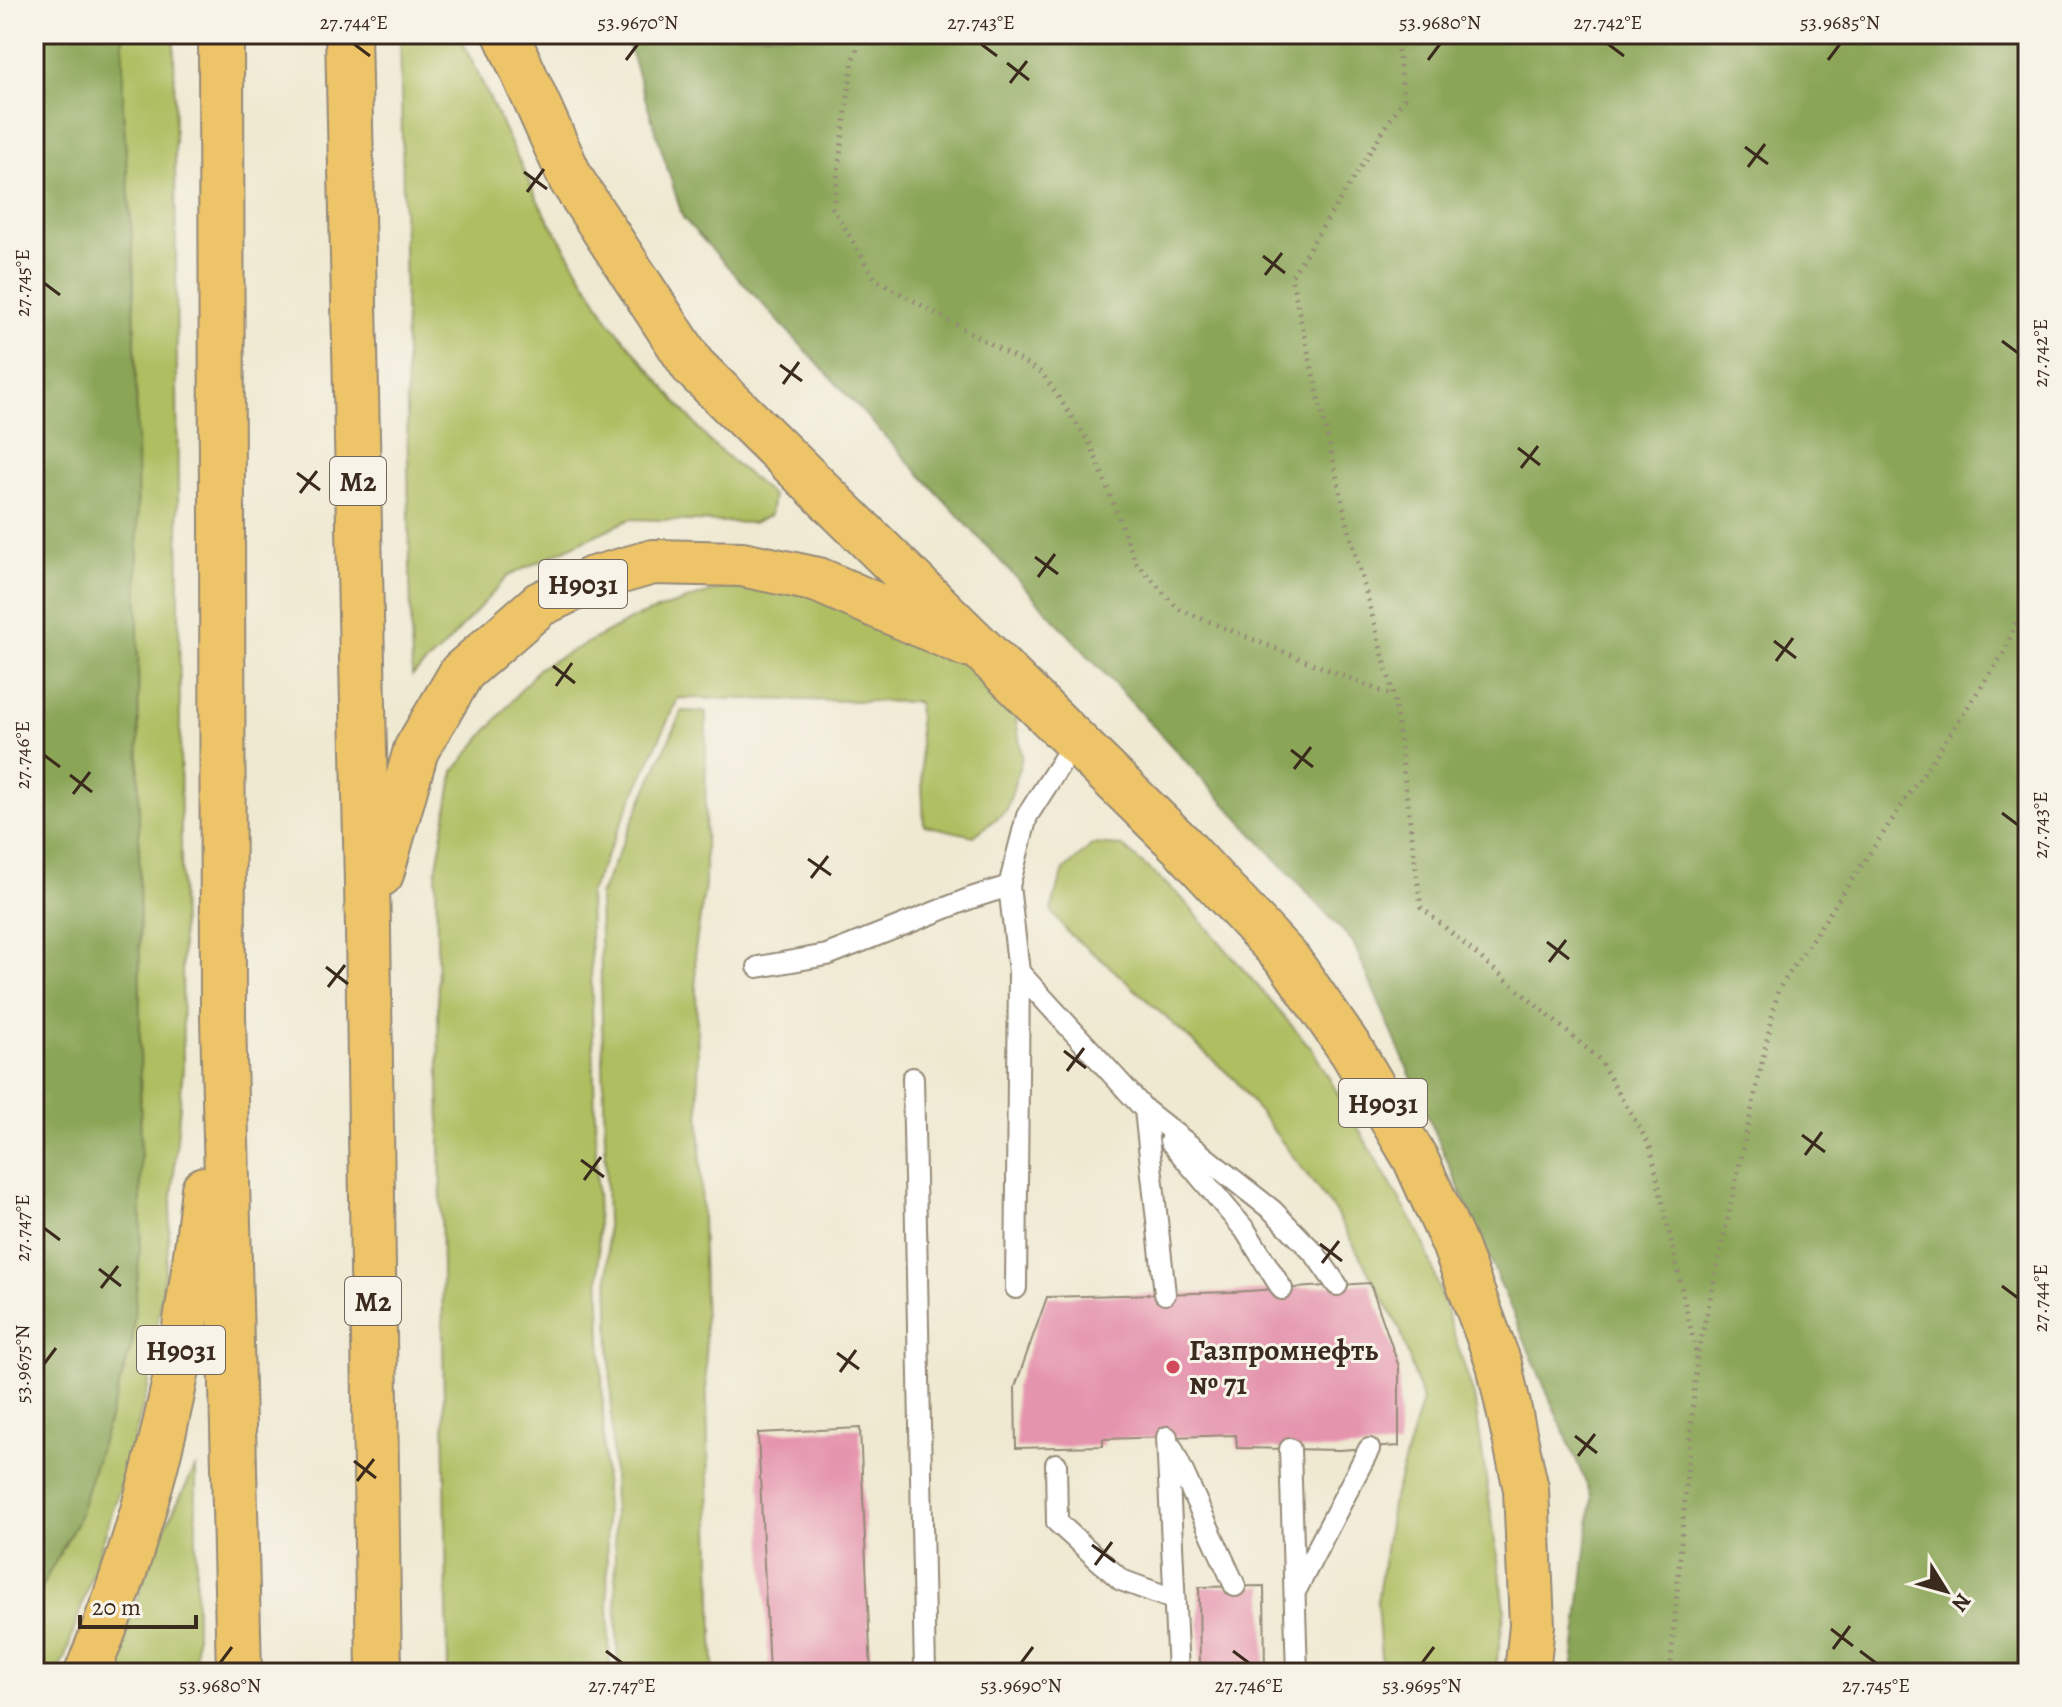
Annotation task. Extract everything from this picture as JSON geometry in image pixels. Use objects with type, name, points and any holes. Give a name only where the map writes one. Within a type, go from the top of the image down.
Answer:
[{"type":"highway","points":[[221,34],[223,1016],[239,1673]]},
{"type":"highway","name":"М2","points":[[348,34],[368,929],[379,1673]]},
{"type":"highway","name":"Н9031","points":[[506,34],[571,179],[693,366],[1182,846],[1289,961],[1353,1053],[1415,1158],[1454,1244],[1499,1364],[1526,1489],[1532,1625],[1527,1673]]},
{"type":"highway","name":"Н9031","points":[[368,929],[416,750],[462,672],[540,604],[593,579],[653,562],[742,564],[818,580],[990,655]]},
{"type":"highway","name":"Н9031","points":[[87,1673],[140,1517],[171,1404],[196,1269],[223,1016]]},
{"type":"lane","points":[[1016,1288],[1019,972],[1009,886],[1027,816],[1075,741]]},
{"type":"lane","points":[[758,967],[827,955],[1009,886]]},
{"type":"lane","points":[[1019,972],[1145,1110],[1245,1230],[1282,1289]]},
{"type":"lane","points":[[913,1078],[925,1673]]},
{"type":"lane","points":[[1145,1110],[1272,1210],[1315,1254],[1337,1285]]},
{"type":"lane","points":[[1145,1110],[1165,1294]]},
{"type":"lane","points":[[1178,1673],[1167,1437],[1235,1586]]},
{"type":"lane","points":[[1290,1449],[1297,1673]]},
{"type":"lane","points":[[1295,1594],[1369,1449]]},
{"type":"lane","points":[[1056,1464],[1057,1522],[1121,1580],[1173,1599]]},
{"type":"path","points":[[863,34],[853,59],[833,208],[875,279],[1042,373],[1091,445],[1135,561],[1178,609],[1394,697]]},
{"type":"path","points":[[1396,34],[1404,98],[1291,277],[1347,522],[1394,697],[1421,907],[1599,1059],[1650,1146],[1697,1357]]},
{"type":"path","points":[[1670,1673],[1697,1357],[1778,990],[2004,653],[2028,592]]},
{"type":"green space","points":[[34,34],[123,34],[123,111],[133,252],[137,429],[141,1233],[132,1344],[77,1522],[34,1600]]},
{"type":"green space","points":[[123,34],[174,34],[183,1068],[167,1257],[148,1388],[124,1476],[65,1657],[57,1673],[34,1673],[34,1600],[77,1522],[132,1344],[141,1233],[137,429],[133,252],[123,111]]},
{"type":"green space","points":[[400,34],[459,34],[541,207],[609,321],[710,442],[773,496],[770,515],[753,523],[630,519],[508,576],[442,649],[412,676]]},
{"type":"green space","points":[[625,34],[2028,34],[2028,1673],[1572,1673],[1592,1497],[1353,942],[683,218]]},
{"type":"green space","points":[[828,585],[930,614],[1012,695],[1022,757],[1007,810],[974,836],[924,825],[918,702],[678,698],[589,894],[610,1673],[448,1673],[436,872],[454,771],[539,668],[636,617],[722,588]]},
{"type":"green space","points":[[682,711],[706,712],[705,885],[695,950],[714,1673],[618,1673],[599,896]]},
{"type":"green space","points":[[1093,844],[1122,846],[1180,896],[1312,1049],[1423,1240],[1474,1396],[1505,1608],[1495,1673],[1382,1673],[1377,1602],[1392,1504],[1422,1400],[1400,1329],[1336,1213],[1235,1080],[1107,964],[1068,933],[1051,910],[1064,870]]},
{"type":"green space","points":[[196,1466],[196,1673],[111,1673],[157,1543]]},
{"type":"building","points":[[1370,1283],[1399,1367],[1399,1446],[1339,1450],[1237,1448],[1236,1435],[1103,1439],[1103,1446],[1016,1448],[1015,1387],[1047,1297],[1233,1292]]},
{"type":"building","points":[[860,1428],[871,1673],[769,1673],[758,1433]]},
{"type":"building","points":[[1264,1586],[1265,1673],[1200,1673],[1199,1587]]},
{"type":"place","name":"Газпромнефть № 71","points":[[1173,1367]]}]
